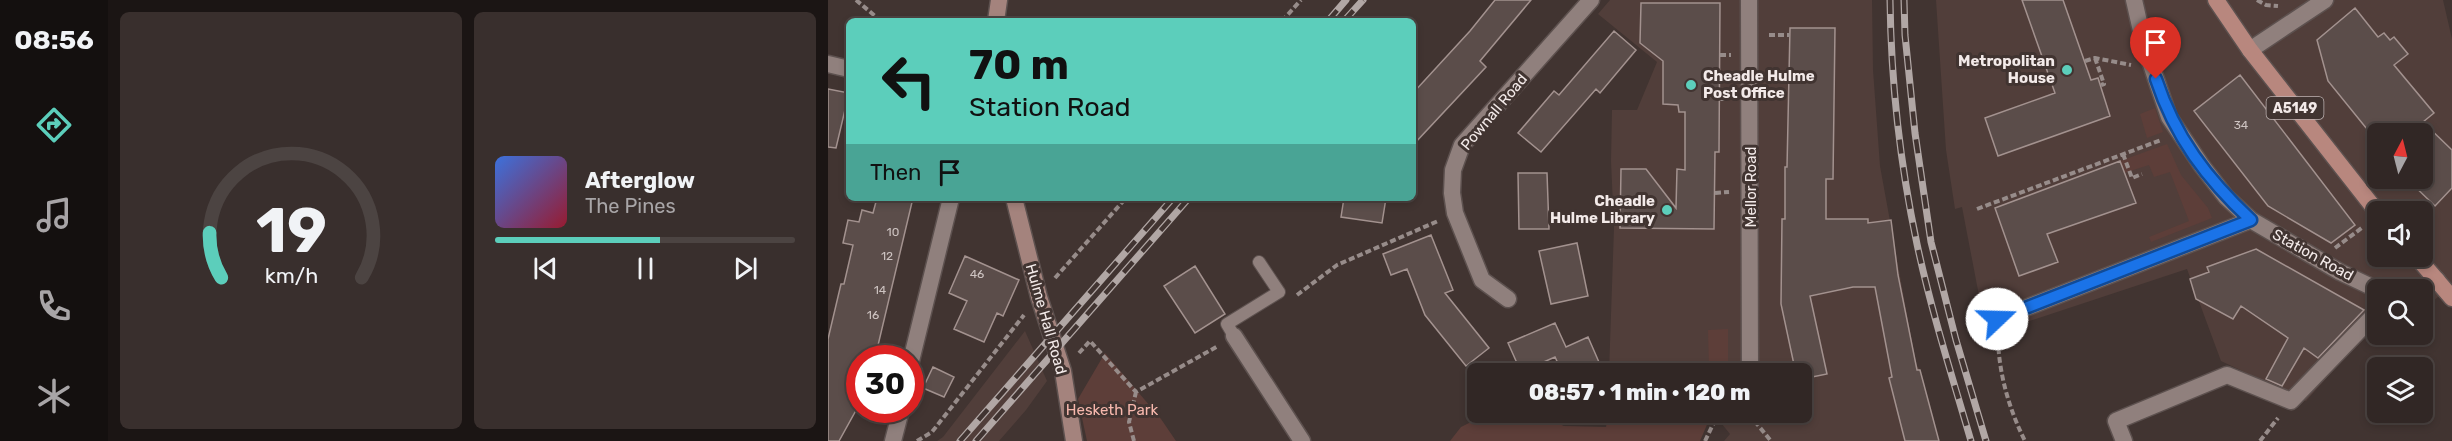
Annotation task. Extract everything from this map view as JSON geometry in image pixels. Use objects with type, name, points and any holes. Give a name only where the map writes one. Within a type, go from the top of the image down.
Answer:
[{"type":"main road","points":[[996,18],[999,0]]},
{"type":"main road","name":"A5149","points":[[2216,0],[2367,210]]},
{"type":"main road","name":"Hulme Hall Road","points":[[1015,201],[1039,297],[1063,371],[1074,441]]},
{"type":"main road","points":[[2426,267],[2452,298]]},
{"type":"street","name":"Pownall Road","points":[[1508,299],[1482,280],[1455,213],[1452,193],[1453,170],[1462,145],[1591,0]]},
{"type":"street","name":"Mellor Road","points":[[1749,0],[1750,363]]},
{"type":"street","name":"Station Road","points":[[2134,0],[2150,61],[2169,117],[2226,197],[2251,220],[2340,272],[2367,285]]},
{"type":"street","points":[[2250,50],[2325,0]]},
{"type":"street","points":[[828,64],[846,68]]},
{"type":"street","points":[[915,345],[950,201]]},
{"type":"street","points":[[1997,319],[2251,220]]},
{"type":"street","points":[[2433,282],[2437,280]]},
{"type":"street","points":[[2124,441],[2116,421],[2227,375],[2291,401],[2367,322]]},
{"type":"street","points":[[1234,336],[1302,441]]},
{"type":"street","points":[[893,441],[898,423]]},
{"type":"lane","points":[[1234,336],[1227,324],[1279,292],[1259,262]]},
{"type":"path","points":[[856,0],[877,18]]},
{"type":"path","points":[[1285,18],[1301,0]]},
{"type":"path","points":[[2257,0],[2266,5],[2279,6]]},
{"type":"path","points":[[2095,58],[2104,84],[2101,85]]},
{"type":"path","points":[[2085,61],[2095,58],[2133,65],[2150,61]]},
{"type":"path","points":[[1977,209],[2180,133]]},
{"type":"path","points":[[2123,154],[2132,178],[2142,174]]},
{"type":"path","points":[[1057,276],[1123,201]]},
{"type":"path","points":[[2319,260],[2367,223]]},
{"type":"path","points":[[917,441],[932,432],[1026,312]]},
{"type":"path","points":[[1997,319],[1999,365],[2015,421],[2025,441]]},
{"type":"path","points":[[1134,441],[1129,422],[1136,392]]},
{"type":"path","points":[[2260,441],[2291,401]]},
{"type":"path","points":[[1705,441],[1714,423]]},
{"type":"path","points":[[1757,423],[1771,441]]},
{"type":"shaded area","points":[[1610,0],[1872,0],[1873,70],[1880,166],[1916,364],[1920,370],[1939,441],[1724,441],[1730,434],[1721,423],[1812,423],[1812,363],[1609,363],[1614,228],[1611,161],[1612,110],[1637,110],[1657,62],[1598,14]]},
{"type":"shaded area","points":[[1936,0],[2443,0],[2452,39],[2452,285],[2433,301],[2433,279],[2367,279],[2367,332],[2306,401],[2221,361],[2187,269],[1984,336],[1981,306],[1962,207],[1955,209],[1946,150]]},
{"type":"shaded area","points":[[1025,331],[1047,381],[1026,410],[999,441],[937,441],[943,437]]},
{"type":"green space","points":[[2155,108],[2163,132],[2147,138],[2140,114]]},
{"type":"green space","points":[[2167,144],[2181,175],[2208,208],[2212,218],[2151,242],[2149,237],[2189,221],[2170,172],[2154,177],[2149,165],[2124,173],[2120,161]]},
{"type":"green space","points":[[1728,329],[1728,363],[1709,363],[1708,330]]},
{"type":"green space","name":"Hesketh Park","points":[[1105,353],[1161,419],[1176,441],[1087,441],[1078,399]]},
{"type":"green space","points":[[1469,423],[1557,423],[1564,426],[1606,427],[1607,423],[1708,423],[1700,441],[1450,441],[1461,427]]},
{"type":"building","points":[[1495,0],[1531,0],[1480,61],[1486,67],[1416,142],[1416,90]]},
{"type":"building","name":"Metropolitan House","points":[[2022,0],[2063,0],[2091,80],[2098,78],[2110,116],[1998,156],[1985,118],[2055,93]]},
{"type":"building","points":[[1641,3],[1720,3],[1719,152],[1715,152],[1714,229],[1620,228],[1621,169],[1646,169],[1676,208],[1677,169],[1685,170],[1685,112],[1679,112],[1678,105],[1663,104],[1663,61],[1640,43]]},
{"type":"building","points":[[2355,8],[2378,37],[2384,33],[2390,40],[2394,37],[2408,54],[2394,65],[2434,113],[2424,123],[2367,123],[2367,129],[2328,81],[2317,40]]},
{"type":"building","points":[[1790,28],[1835,28],[1833,179],[1826,179],[1826,219],[1868,219],[1868,223],[1891,220],[1898,275],[1917,370],[1920,370],[1939,441],[1905,441],[1889,378],[1892,377],[1875,287],[1853,287],[1810,296],[1827,374],[1812,377],[1812,363],[1794,363],[1781,304],[1782,219],[1785,219],[1785,167],[1787,167]]},
{"type":"building","points":[[1614,31],[1636,50],[1600,93],[1596,89],[1541,152],[1518,133],[1554,91],[1559,95]]},
{"type":"building","points":[[2240,75],[2355,225],[2331,243],[2268,206],[2194,111]]},
{"type":"building","points":[[828,89],[846,92],[846,106],[836,148],[828,147]]},
{"type":"building","points":[[2433,132],[2452,150],[2452,188],[2435,206],[2433,201],[2430,201],[2417,189],[2433,189]]},
{"type":"building","points":[[2120,161],[2136,203],[2047,234],[2058,262],[2019,276],[1995,208]]},
{"type":"building","points":[[1518,173],[1547,173],[1549,229],[1519,229]]},
{"type":"building","points":[[876,201],[912,201],[878,345],[846,345],[846,423],[849,423],[839,441],[828,441],[828,339],[853,245],[843,243],[848,220],[859,222],[862,210],[873,213]]},
{"type":"building","points":[[1344,201],[1386,201],[1382,223],[1341,217]]},
{"type":"building","points":[[1431,235],[1453,290],[1445,293],[1489,348],[1466,366],[1425,315],[1407,269],[1391,275],[1383,254]]},
{"type":"building","points":[[1577,243],[1588,296],[1551,304],[1539,251]]},
{"type":"building","points":[[2256,249],[2364,310],[2318,358],[2304,348],[2282,386],[2266,379],[2288,338],[2241,306],[2233,319],[2196,299],[2190,279],[2209,272],[2207,267]]},
{"type":"building","points":[[965,256],[1019,280],[1003,316],[997,313],[984,342],[954,329],[967,301],[949,293]]},
{"type":"building","points":[[1195,266],[1225,314],[1195,333],[1164,286]]},
{"type":"building","points":[[1555,323],[1566,347],[1588,337],[1599,363],[1558,363],[1555,357],[1541,363],[1517,363],[1508,343]]},
{"type":"building","points":[[933,367],[954,377],[944,397],[924,388]]},
{"type":"railway","points":[[1331,18],[1346,0]]},
{"type":"railway","points":[[1347,18],[1363,0]]},
{"type":"railway","points":[[1890,0],[1892,61],[1911,214],[1942,343],[1971,441]]},
{"type":"railway","points":[[1904,0],[1905,35],[1915,133],[1931,242],[1956,340],[1986,441]]},
{"type":"railway","points":[[960,441],[1170,201]]},
{"type":"railway","points":[[976,441],[1186,201]]},
{"type":"place","name":"Metropolitan House","points":[[2067,70]]},
{"type":"place","name":"Cheadle Hulme Post Office","points":[[1691,85]]},
{"type":"place","name":"Cheadle Hulme Library","points":[[1667,210]]},
{"type":"route","points":[[1997,319],[2251,220],[2226,197],[2202,166],[2169,117],[2156,79]]}]
